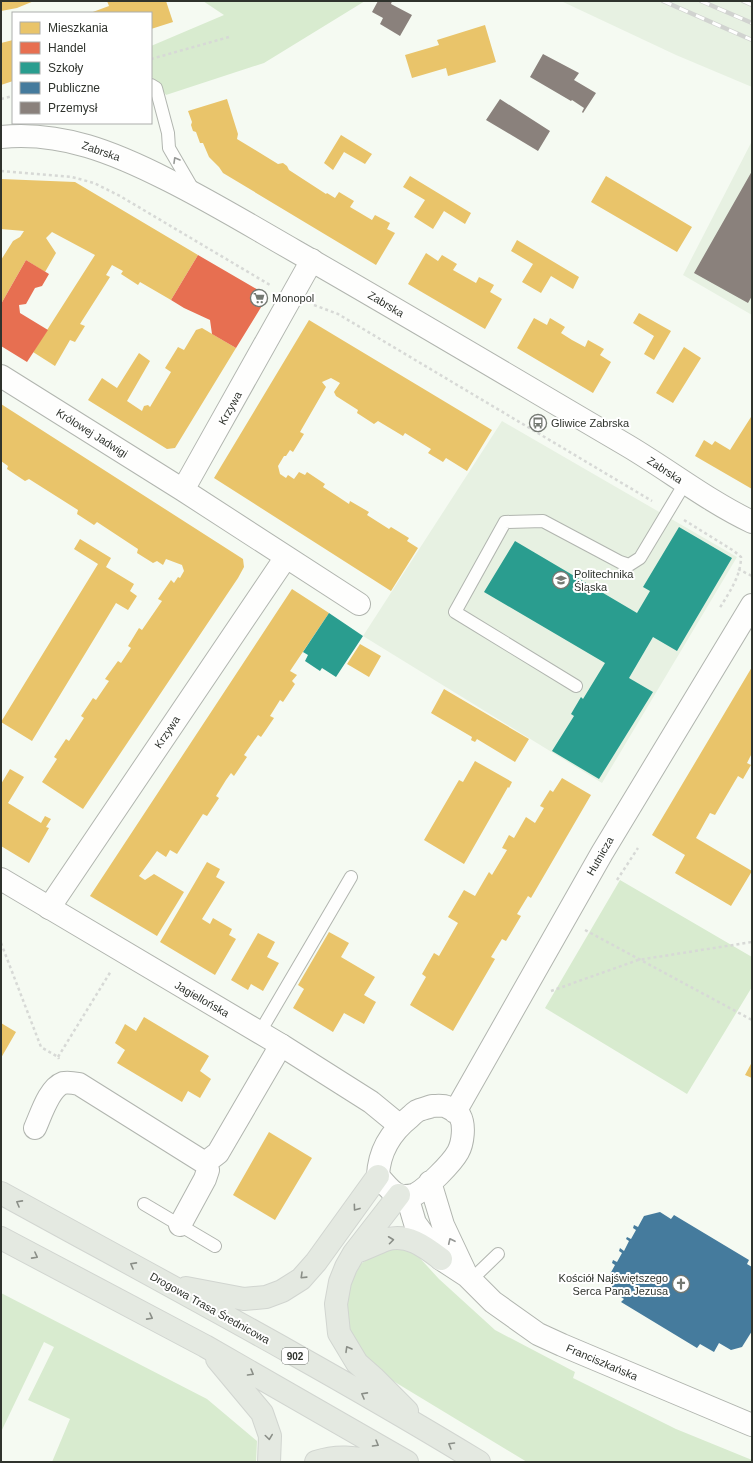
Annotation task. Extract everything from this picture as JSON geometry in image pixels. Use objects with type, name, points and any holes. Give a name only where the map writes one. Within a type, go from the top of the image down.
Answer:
[{"type":"main road","points":[[167,1284],[244,1299],[266,1297],[282,1291],[301,1279],[316,1262],[378,1176]]},
{"type":"main road","name":"Drogowa Trasa Średnicowa","points":[[1,1193],[167,1284],[423,1428],[479,1462]]},
{"type":"main road","points":[[403,1196],[354,1253],[340,1282],[336,1304],[339,1333],[357,1363],[374,1378],[423,1428]]},
{"type":"main road","points":[[1,1238],[205,1346],[407,1462]]},
{"type":"main road","points":[[354,1253],[385,1240],[405,1238],[423,1245],[441,1259]]},
{"type":"main road","points":[[205,1346],[262,1412],[270,1436],[269,1462]]},
{"type":"main road","points":[[316,1462],[327,1458],[356,1457],[375,1462]]},
{"type":"street","name":"Zabrska","points":[[1,137],[35,129],[102,150],[137,164],[196,194],[357,286],[641,454],[732,513],[752,522]]},
{"type":"street","name":"Krzywa","points":[[183,490],[312,260]]},
{"type":"street","name":"Królowej Jadwigi","points":[[1,376],[183,490]]},
{"type":"street","points":[[183,490],[359,604]]},
{"type":"street","name":"Krzywa","points":[[49,908],[286,557]]},
{"type":"street","name":"Hutnicza","points":[[455,1112],[602,854],[752,605]]},
{"type":"street","name":"Jagiellońska","points":[[1,879],[260,1032],[371,1102],[399,1125]]},
{"type":"street","points":[[205,1163],[218,1153],[281,1045]]},
{"type":"street","points":[[35,1128],[50,1095],[56,1088],[69,1082],[79,1084],[205,1163],[208,1170],[205,1180],[180,1225]]},
{"type":"street","points":[[432,1106],[446,1106],[455,1112],[460,1116],[463,1134],[461,1144],[457,1153],[435,1179],[417,1193],[403,1196],[387,1186],[378,1176],[378,1166],[384,1146],[399,1125],[416,1111],[432,1106]]},
{"type":"street","name":"Franciszkańska","points":[[430,1182],[443,1225],[469,1278]]},
{"type":"street","name":"Franciszkańska","points":[[403,1196],[414,1223],[441,1259],[469,1278],[493,1302],[538,1334],[752,1425]]},
{"type":"lane","points":[[152,85],[156,88],[168,132],[169,148],[196,194]]},
{"type":"lane","points":[[576,686],[456,612],[505,522],[542,521],[620,562],[629,564],[640,558],[685,483]]},
{"type":"lane","points":[[260,1032],[351,877]]},
{"type":"lane","points":[[144,1204],[215,1246]]},
{"type":"lane","points":[[469,1278],[498,1254]]},
{"type":"path","points":[[152,59],[229,37]]},
{"type":"path","points":[[1,99],[12,96]]},
{"type":"path","points":[[1,171],[72,177],[94,183],[120,196],[274,288]]},
{"type":"path","points":[[311,304],[338,314],[734,551],[741,556],[741,563],[738,569],[752,576]]},
{"type":"path","points":[[583,929],[638,960],[752,1020]]},
{"type":"path","points":[[545,994],[638,960],[752,942]]},
{"type":"path","points":[[1,943],[41,1047],[58,1057],[69,1082]]},
{"type":"path","points":[[58,1057],[114,968]]},
{"type":"shaded area","points":[[561,1],[752,1],[752,87],[676,55]]},
{"type":"shaded area","points":[[752,141],[752,315],[683,275]]},
{"type":"shaded area","name":"Politechnika Śląska","points":[[502,421],[737,557],[602,783],[363,636]]},
{"type":"green space","points":[[203,1],[365,1],[264,63],[166,95],[152,77],[152,46],[224,15]]},
{"type":"green space","points":[[620,880],[752,957],[752,987],[687,1094],[545,1008]]},
{"type":"green space","points":[[401,1248],[417,1255],[439,1279],[495,1330],[575,1372],[573,1378],[676,1429],[752,1460],[752,1462],[527,1462],[375,1370],[358,1352],[346,1317],[348,1287],[361,1264],[378,1251]]},
{"type":"green space","points":[[1,1293],[207,1399],[257,1441],[256,1462],[52,1462],[70,1419],[28,1400],[54,1347],[44,1342],[1,1432]]},
{"type":"building: Mieszkania","points":[[1,1],[34,1],[17,8],[1,11]]},
{"type":"building: Mieszkania","points":[[107,1],[166,1],[173,22],[152,29],[152,12],[93,12],[109,6]]},
{"type":"building: Mieszkania","points":[[485,25],[496,62],[448,76],[446,68],[412,78],[405,55],[439,45],[437,40]]},
{"type":"building: Mieszkania","points":[[12,40],[12,81],[1,85],[1,43]]},
{"type":"building: Mieszkania","points":[[227,99],[238,134],[237,139],[278,164],[283,163],[289,170],[326,194],[327,193],[335,198],[339,192],[354,201],[350,207],[372,220],[375,215],[390,223],[387,229],[395,233],[376,265],[223,173],[209,157],[203,143],[200,143],[196,132],[193,131],[191,125],[192,122],[188,111]]},
{"type":"building: Mieszkania","points":[[341,135],[372,154],[365,164],[344,152],[333,170],[324,163]]},
{"type":"building: Mieszkania","points":[[410,176],[471,213],[465,224],[444,211],[433,229],[414,217],[425,200],[403,187]]},
{"type":"building: Mieszkania","points":[[606,176],[692,227],[677,252],[591,202]]},
{"type":"building: Mieszkania","points":[[1,179],[75,182],[198,255],[171,300],[140,282],[138,285],[121,274],[123,271],[112,265],[106,275],[110,277],[80,324],[85,326],[75,342],[70,340],[55,366],[33,352],[95,255],[52,232],[46,238],[56,253],[45,272],[26,260],[1,304],[1,260],[13,241],[20,237],[24,231],[1,229]]},
{"type":"building: Mieszkania","points":[[517,240],[579,277],[573,289],[551,276],[541,293],[522,282],[533,264],[511,251]]},
{"type":"building: Mieszkania","points":[[426,253],[438,261],[442,255],[457,264],[453,270],[476,283],[479,277],[494,285],[490,292],[502,299],[485,329],[408,284]]},
{"type":"building: Mieszkania","points":[[639,313],[671,331],[654,360],[644,354],[654,336],[633,323]]},
{"type":"building: Mieszkania","points":[[534,318],[547,325],[550,318],[565,327],[561,333],[572,340],[585,347],[588,340],[604,349],[600,355],[611,362],[593,393],[517,348]]},
{"type":"building: Mieszkania","points":[[309,320],[492,430],[467,471],[446,458],[443,462],[428,453],[431,449],[405,433],[403,436],[378,421],[374,424],[357,413],[358,410],[336,396],[334,392],[340,383],[331,378],[322,382],[326,387],[300,432],[304,434],[293,452],[290,450],[278,466],[280,474],[286,478],[288,475],[294,479],[299,472],[305,475],[307,472],[325,484],[323,487],[349,504],[350,501],[369,512],[367,515],[389,529],[391,527],[409,538],[407,541],[418,548],[391,591],[214,478]]},
{"type":"building: Mieszkania","points":[[202,328],[236,348],[175,448],[167,449],[88,400],[102,378],[117,388],[139,353],[150,361],[127,401],[142,411],[144,406],[148,405],[150,407],[171,372],[165,368],[178,347],[184,350],[196,330]]},
{"type":"building: Mieszkania","points":[[684,347],[701,358],[673,403],[656,393]]},
{"type":"building: Mieszkania","points":[[1,404],[243,559],[244,567],[238,578],[83,809],[42,782],[57,759],[54,757],[66,739],[69,741],[84,718],[81,716],[93,698],[96,700],[109,681],[105,679],[118,661],[121,663],[131,648],[128,646],[139,628],[142,630],[162,601],[158,599],[171,580],[174,583],[178,577],[180,578],[184,571],[182,565],[166,559],[163,565],[157,561],[153,563],[137,553],[138,549],[97,522],[94,525],[77,514],[78,510],[29,479],[25,481],[7,469],[8,466],[1,461]]},
{"type":"building: Mieszkania","points":[[751,417],[752,489],[695,456],[704,440],[712,445],[715,441],[730,450]]},
{"type":"building: Mieszkania","points":[[80,539],[111,558],[106,567],[134,584],[130,591],[137,596],[128,610],[116,603],[32,741],[1,722],[98,564],[74,549]]},
{"type":"building: Mieszkania","points":[[292,589],[329,613],[290,671],[297,675],[292,681],[295,684],[283,702],[280,700],[270,716],[274,718],[261,737],[258,735],[244,755],[247,757],[234,776],[231,773],[226,780],[216,796],[219,798],[207,816],[203,814],[177,854],[170,850],[166,857],[157,851],[139,876],[145,880],[154,874],[184,892],[157,936],[90,896]]},
{"type":"building: Mieszkania","points":[[360,644],[381,656],[369,677],[347,664]]},
{"type":"building: Mieszkania","points":[[752,667],[752,753],[747,763],[751,765],[743,779],[738,776],[715,815],[710,813],[696,838],[752,871],[731,906],[675,873],[685,855],[652,835]]},
{"type":"building: Mieszkania","points":[[444,689],[529,739],[515,762],[477,739],[475,742],[471,740],[472,737],[431,713]]},
{"type":"building: Mieszkania","points":[[475,761],[512,782],[464,864],[424,840],[459,780],[463,782]]},
{"type":"building: Mieszkania","points":[[10,769],[24,777],[8,803],[41,823],[45,816],[51,819],[46,827],[49,828],[29,863],[1,846],[1,784]]},
{"type":"building: Mieszkania","points":[[562,778],[591,795],[531,898],[528,896],[517,914],[521,916],[506,941],[502,939],[491,957],[495,959],[453,1031],[410,1005],[426,977],[422,974],[434,953],[439,956],[458,923],[448,917],[464,890],[475,896],[489,872],[492,875],[507,850],[502,848],[509,835],[514,838],[526,817],[535,823],[544,808],[540,806],[550,790],[553,792]]},
{"type":"building: Mieszkania","points":[[207,862],[220,869],[216,877],[225,882],[202,919],[210,924],[213,918],[232,929],[229,935],[236,939],[215,975],[160,942]]},
{"type":"building: Mieszkania","points":[[329,932],[349,943],[341,957],[375,977],[364,995],[376,1002],[364,1024],[344,1013],[333,1032],[293,1008],[304,989],[298,985]]},
{"type":"building: Mieszkania","points":[[258,933],[275,942],[267,957],[279,963],[263,991],[251,984],[248,990],[231,980]]},
{"type":"building: Mieszkania","points":[[144,1017],[209,1056],[200,1071],[211,1079],[200,1098],[188,1091],[182,1102],[117,1063],[125,1050],[115,1043],[125,1024],[136,1031]]},
{"type":"building: Mieszkania","points":[[1,1023],[16,1032],[1,1058]]},
{"type":"building: Mieszkania","points":[[752,1062],[752,1078],[745,1075]]},
{"type":"building: Mieszkania","points":[[269,1132],[312,1158],[275,1220],[233,1195]]},
{"type":"building: Handel","points":[[198,255],[260,291],[263,304],[236,348],[212,334],[210,320],[171,300]]},
{"type":"building: Handel","points":[[26,260],[49,274],[42,286],[35,288],[26,304],[19,305],[20,313],[48,330],[27,362],[1,346],[1,304]]},
{"type":"building: Szkoły","points":[[679,527],[732,558],[677,651],[653,637],[629,678],[653,692],[599,779],[552,751],[574,716],[571,714],[581,697],[583,699],[605,663],[484,592],[515,541],[637,613],[650,591],[643,587]]},
{"type":"building: Szkoły","points":[[329,613],[363,636],[336,677],[322,668],[320,671],[305,661],[308,655],[303,652]]},
{"type":"building: Publiczne","name":"Kościół Najświętszego Serca Pana Jezusa","points":[[660,1212],[671,1219],[674,1215],[749,1260],[747,1264],[752,1267],[752,1331],[742,1347],[731,1350],[719,1343],[714,1352],[700,1344],[697,1348],[621,1302],[624,1299],[612,1291],[609,1276],[615,1265],[612,1263],[613,1260],[617,1262],[622,1253],[619,1251],[620,1248],[624,1251],[629,1241],[626,1239],[627,1237],[631,1239],[636,1230],[633,1228],[634,1225],[638,1227],[644,1216]]},
{"type":"building: Przemysł","points":[[378,1],[392,1],[391,4],[412,15],[400,36],[380,24],[383,18],[372,12]]},
{"type":"building: Przemysł","points":[[543,54],[579,73],[574,80],[596,93],[583,113],[584,108],[530,77]]},
{"type":"building: Przemysł","points":[[500,99],[550,131],[538,151],[486,120]]},
{"type":"building: Przemysł","points":[[752,171],[752,296],[748,303],[694,273]]},
{"type":"railway","points":[[663,1],[752,40]]},
{"type":"railway","points":[[701,1],[752,23]]},
{"type":"railway","points":[[743,1],[752,5]]},
{"type":"place","name":"Monopol","points":[[259,298]]},
{"type":"place","name":"Gliwice Zabrska","points":[[538,423]]},
{"type":"place","name":"Politechnika Śląska","points":[[561,580]]},
{"type":"place","name":"Kościół Najświętszego Serca Pana Jezusa","points":[[681,1284]]}]
